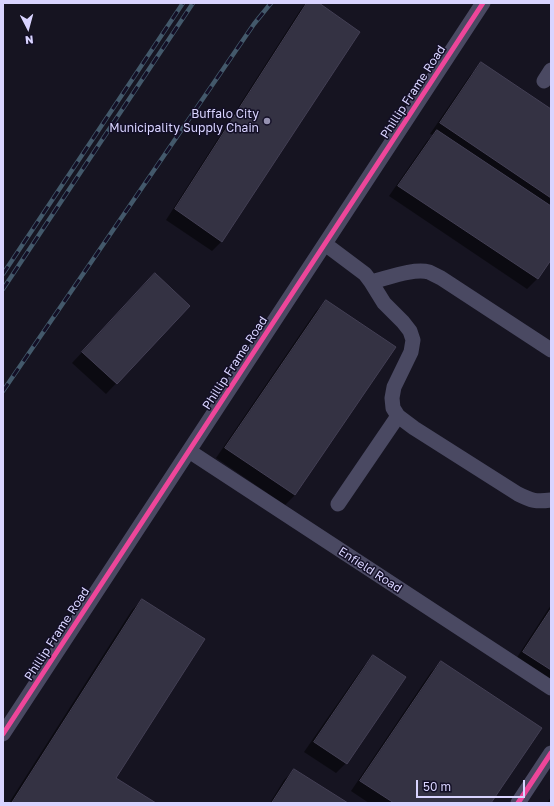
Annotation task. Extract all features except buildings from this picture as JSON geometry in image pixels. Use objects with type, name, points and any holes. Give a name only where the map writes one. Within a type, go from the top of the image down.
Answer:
[{"type":"street","name":"Phillip Frame Road","points":[[3,734],[484,3]]},
{"type":"street","points":[[325,244],[365,274],[372,282],[384,303],[410,331],[413,340],[411,352],[394,387],[392,398],[393,408],[398,416],[414,428],[518,494],[530,500],[551,500]]},
{"type":"street","points":[[372,282],[409,272],[429,272],[441,278],[551,350]]},
{"type":"street","points":[[338,504],[398,416]]},
{"type":"street","name":"Enfield Road","points":[[189,451],[551,688]]},
{"type":"street","points":[[518,803],[551,752]]},
{"type":"railway","points":[[3,274],[183,3]]},
{"type":"railway","points":[[3,289],[193,3]]},
{"type":"railway","points":[[3,391],[254,24],[271,3]]},
{"type":"cycle path","points":[[3,734],[483,3]]},
{"type":"cycle path","points":[[518,803],[551,753]]},
{"type":"place","name":"Buffalo City Municipality Supply Chain","points":[[267,121]]}]
